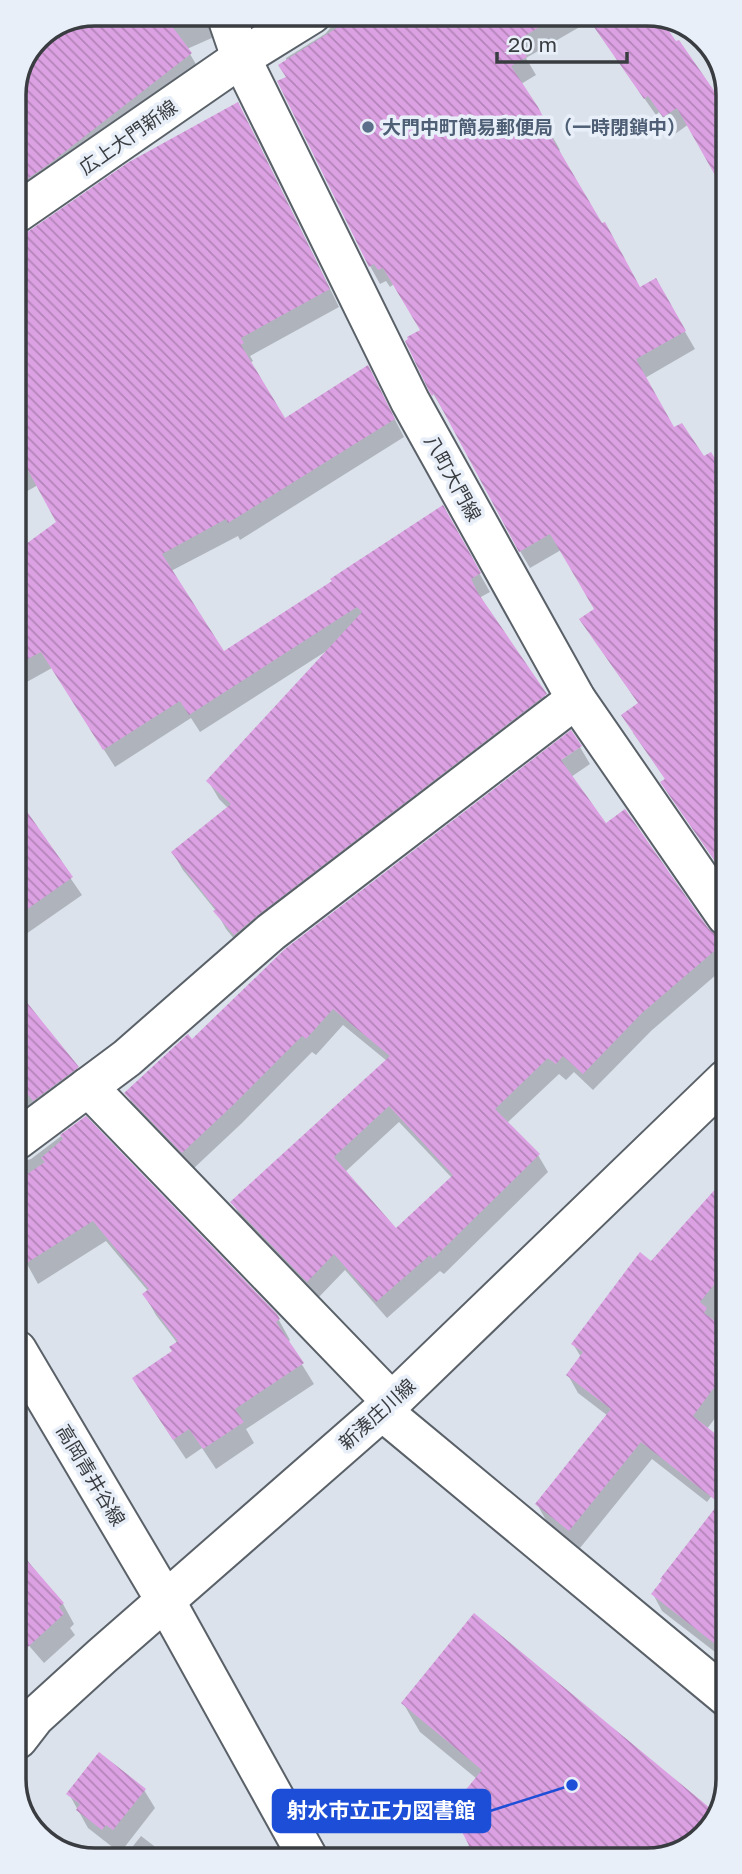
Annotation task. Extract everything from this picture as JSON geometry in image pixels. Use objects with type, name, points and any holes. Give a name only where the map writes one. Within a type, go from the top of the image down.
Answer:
[{"type":"main road","name":"八町大門線","points":[[230,26],[241,58],[410,401],[576,699],[716,902]]},
{"type":"main road","name":"広上大門新線","points":[[26,207],[241,58],[293,26]]},
{"type":"main road","points":[[26,1133],[127,1058],[271,932],[576,699]]},
{"type":"main road","points":[[88,1087],[387,1406],[716,1688]]},
{"type":"main road","name":"新湊庄川線","points":[[26,1717],[387,1406],[716,1089]]},
{"type":"main road","name":"高岡青井谷線","points":[[26,1365],[165,1600],[302,1848]]},
{"type":"building","points":[[172,26],[192,53],[26,180],[26,91],[31,69],[46,46],[69,31],[82,28]]},
{"type":"building","points":[[340,26],[541,26],[518,40],[527,57],[511,66],[538,107],[551,132],[549,133],[602,223],[605,222],[640,287],[656,278],[686,331],[636,359],[674,427],[682,423],[704,456],[711,452],[716,460],[716,863],[660,782],[665,779],[621,715],[638,703],[579,619],[594,609],[550,534],[519,552],[434,394],[432,396],[429,391],[405,341],[420,330],[383,268],[378,270],[374,264],[369,267],[277,81],[286,77],[278,65]]},
{"type":"building","points":[[593,26],[651,26],[668,30],[676,41],[679,40],[716,93],[716,177],[677,108],[663,117],[648,96],[644,99]]},
{"type":"building","points":[[238,102],[330,289],[241,338],[244,343],[241,345],[285,418],[368,365],[395,419],[228,523],[226,519],[162,554],[224,651],[443,505],[481,573],[471,579],[478,593],[547,694],[234,935],[213,911],[216,909],[171,852],[231,804],[206,781],[362,612],[357,607],[189,715],[180,701],[103,750],[41,652],[26,660],[26,544],[56,522],[26,466],[26,233],[129,162]]},
{"type":"building","points":[[571,730],[582,746],[561,760],[606,823],[625,809],[708,928],[716,935],[716,950],[642,1013],[583,1074],[563,1056],[556,1064],[548,1058],[495,1109],[540,1154],[433,1259],[430,1255],[376,1302],[334,1254],[307,1282],[230,1202],[390,1056],[333,1009],[306,1039],[302,1036],[182,1153],[124,1093],[188,1034],[192,1039],[285,949]],"holes":[[[389,1106],[453,1175],[396,1228],[334,1157]]]},
{"type":"building","points":[[26,810],[73,877],[26,910]]},
{"type":"building","points":[[26,1001],[79,1067],[33,1101],[26,1092]]},
{"type":"building","points":[[86,1116],[277,1314],[280,1319],[276,1322],[304,1363],[235,1409],[244,1422],[203,1449],[189,1429],[173,1440],[132,1378],[172,1351],[169,1347],[178,1341],[142,1294],[149,1289],[93,1221],[26,1263],[26,1175],[45,1162],[41,1158],[63,1139],[60,1135]]},
{"type":"building","points":[[716,1188],[716,1282],[700,1302],[707,1308],[704,1313],[716,1322],[716,1385],[693,1416],[716,1434],[716,1501],[641,1442],[569,1531],[535,1504],[611,1409],[566,1375],[583,1352],[571,1344],[640,1252],[651,1261]]},
{"type":"building","points":[[716,1507],[716,1645],[651,1594],[662,1580],[660,1579]]},
{"type":"building","points":[[26,1559],[64,1603],[59,1607],[64,1614],[26,1649]]},
{"type":"building","points":[[474,1613],[710,1808],[696,1828],[677,1841],[660,1846],[470,1848],[450,1809],[482,1770],[401,1703]]},
{"type":"building","points":[[99,1752],[146,1789],[113,1830],[106,1825],[102,1830],[76,1810],[80,1804],[66,1794]]},
{"type":"place","name":"大門中町簡易郵便局（一時閉鎖中）","points":[[368,127]]},
{"type":"place","name":"射水市立正力図書館","points":[[572,1785]]}]
